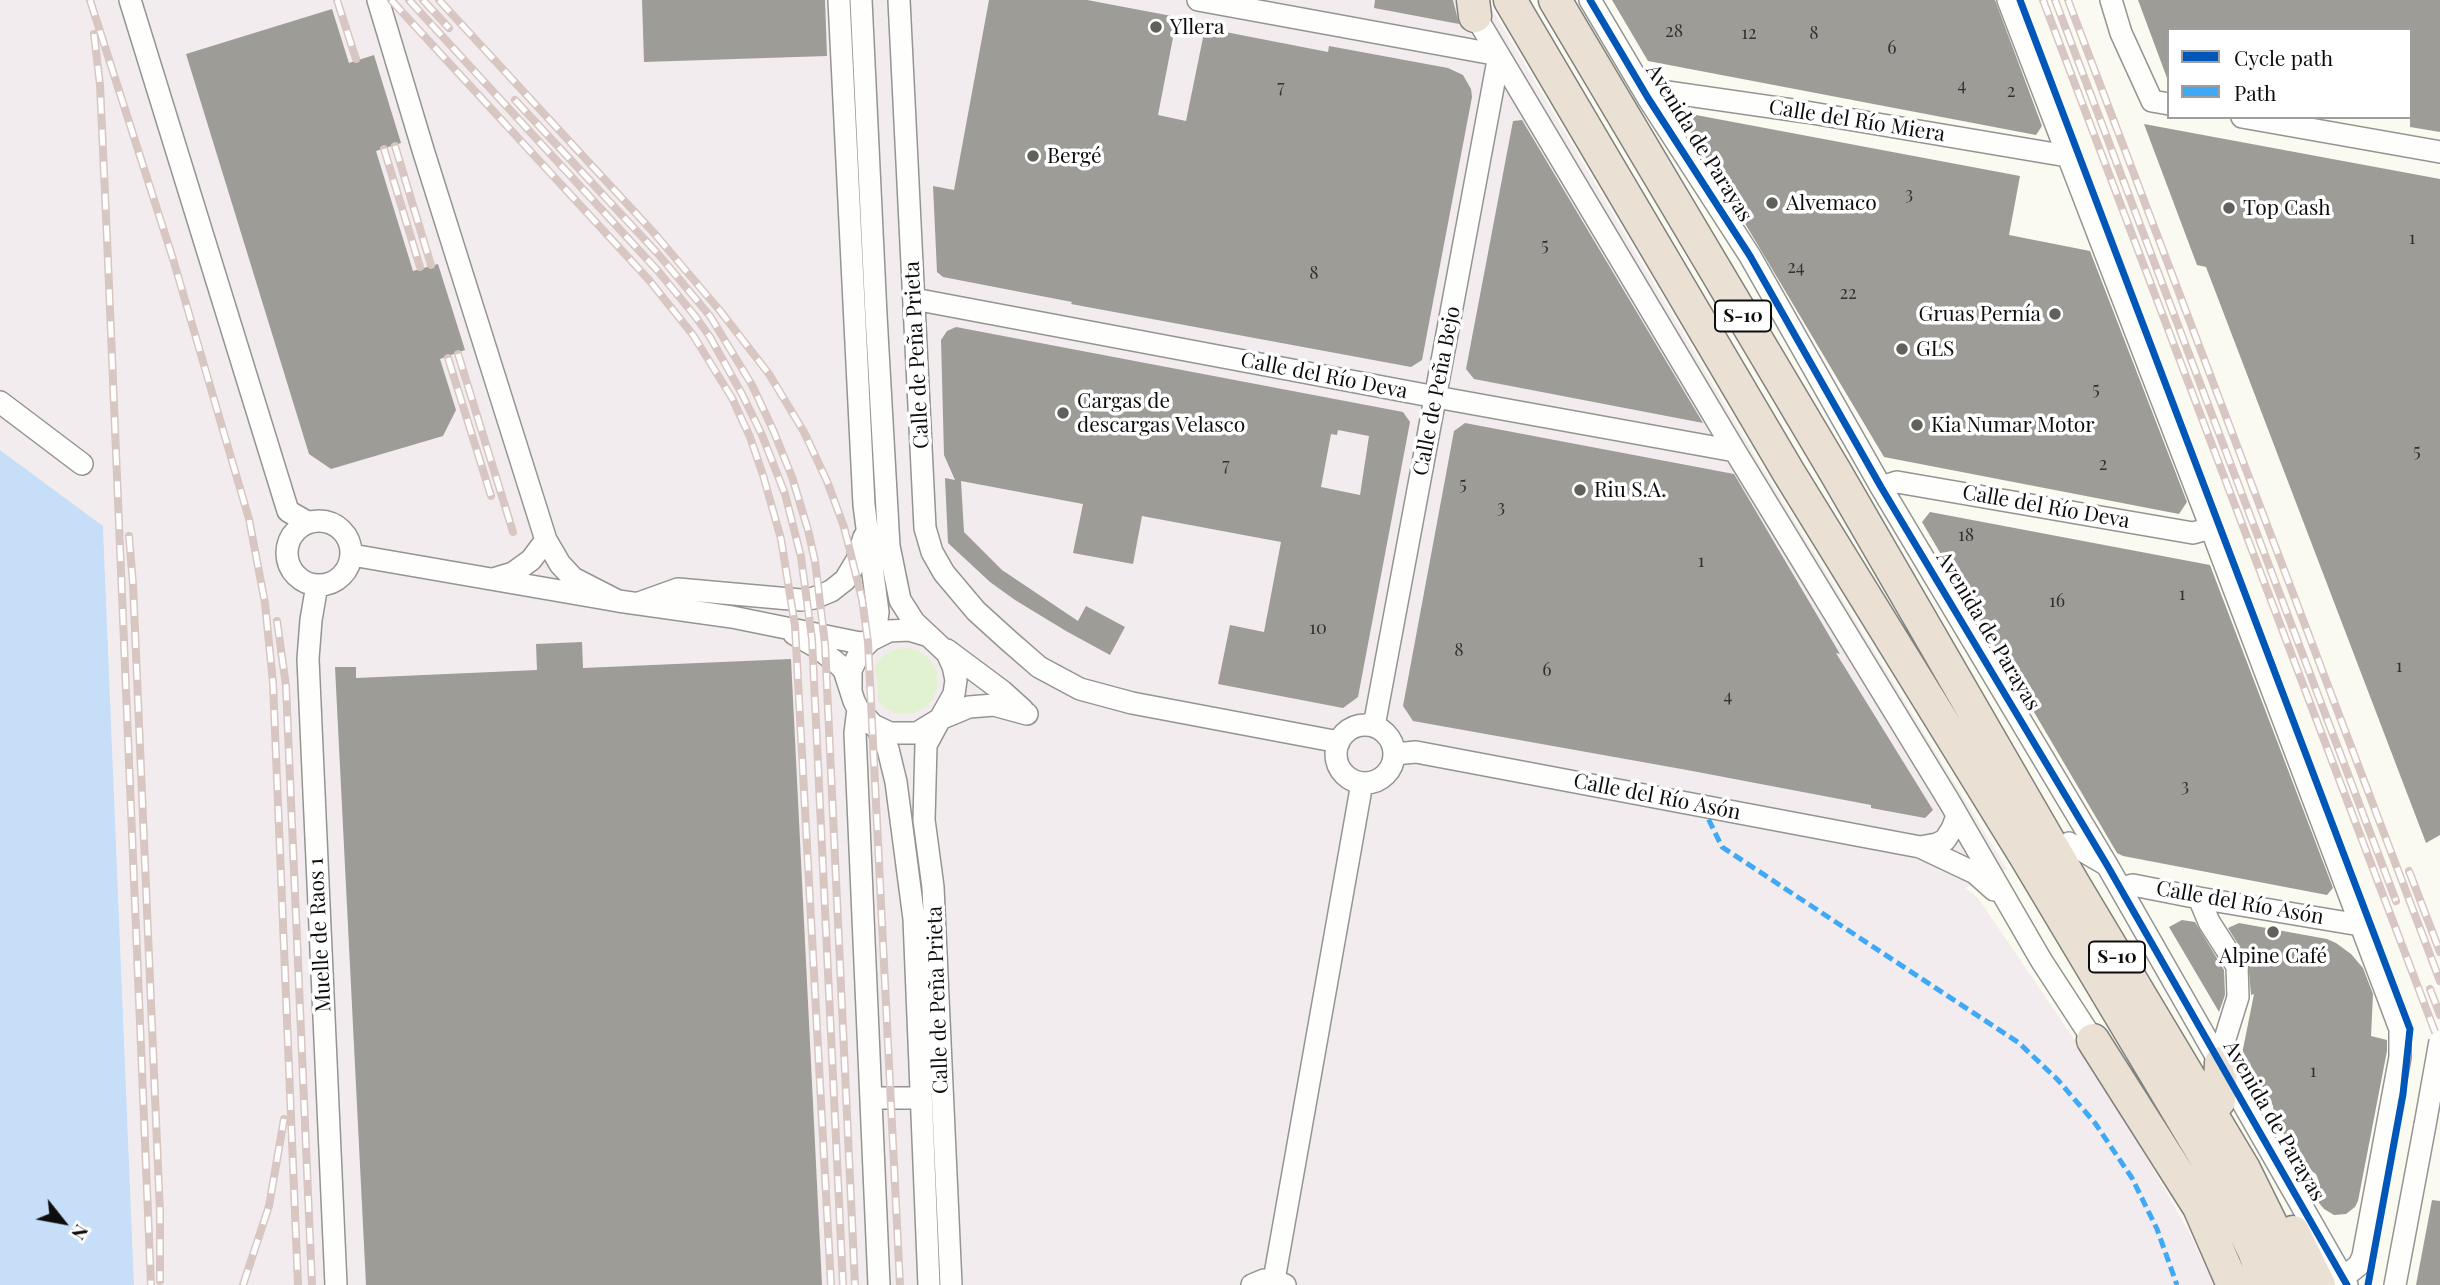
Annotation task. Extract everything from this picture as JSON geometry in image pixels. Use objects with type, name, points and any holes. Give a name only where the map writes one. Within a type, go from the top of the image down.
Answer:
[{"type":"highway","name":"S-10","points":[[1510,0],[1789,473],[2026,857],[2222,1185],[2254,1251],[2266,1285]]},
{"type":"highway","name":"S-10","points":[[1555,0],[2244,1169],[2280,1242],[2294,1285]]},
{"type":"highway","points":[[1929,634],[2026,769],[2219,1101],[2337,1282]]},
{"type":"highway","points":[[1898,652],[2044,918],[2201,1179],[2232,1240],[2243,1285]]},
{"type":"highway","points":[[2093,1040],[2199,1207],[2233,1285]]},
{"type":"highway","points":[[2219,1101],[2221,1063]]},
{"type":"street","points":[[130,0],[288,511],[307,522]]},
{"type":"street","points":[[378,0],[546,540],[573,578],[627,603],[678,589],[801,600],[825,595],[839,586],[851,572],[860,550],[865,524]]},
{"type":"street","points":[[839,0],[865,524],[878,612],[875,635],[855,660],[851,670],[855,701],[879,1285]]},
{"type":"street","name":"Calle de Peña Prieta","points":[[862,0],[875,301],[890,546],[900,600],[914,622],[933,639]]},
{"type":"street","name":"Calle de Peña Prieta","points":[[900,0],[925,528],[932,552],[944,573],[976,611],[1039,667],[1080,689],[1107,697],[1339,742]]},
{"type":"street","points":[[1198,0],[1499,55]]},
{"type":"street","name":"Avenida de Parayas","points":[[1590,0],[1648,98],[1750,256],[1881,487],[2107,865],[2221,1063],[2337,1282]]},
{"type":"street","points":[[2008,0],[2400,1029],[2400,1057],[2363,1256],[2359,1265],[2337,1282]]},
{"type":"street","points":[[2110,0],[2122,33],[2160,103]]},
{"type":"street","points":[[1472,5],[1499,55],[1735,451],[1957,816],[2041,960],[2093,1040]]},
{"type":"street","name":"Calle de Peña Bejo","points":[[1374,726],[1499,55]]},
{"type":"street","name":"Calle del Río Miera","points":[[1648,98],[1660,91],[2067,156]]},
{"type":"street","points":[[2253,119],[2440,152]]},
{"type":"street","name":"Calle del Río Deva","points":[[914,299],[1735,451]]},
{"type":"street","points":[[0,402],[82,464]]},
{"type":"street","name":"Calle del Río Deva","points":[[1881,487],[1897,482],[2193,533],[2211,528]]},
{"type":"street","points":[[322,520],[334,524],[344,532],[352,555],[348,568],[340,577],[317,585],[304,582],[295,574],[287,550],[291,538],[307,522],[322,520]]},
{"type":"street","points":[[490,580],[513,573],[531,560],[546,540]]},
{"type":"street","points":[[352,555],[627,603],[732,617],[860,643],[870,641],[880,634],[909,629],[933,639],[1002,691],[1027,714],[994,705],[979,705],[940,719],[917,733],[890,733],[877,728],[855,701],[844,670],[838,664],[812,644],[779,627]]},
{"type":"street","name":"Muelle de Raos 1","points":[[317,585],[308,659],[336,1285]]},
{"type":"street","points":[[933,639],[947,653],[956,680],[954,694],[940,719]]},
{"type":"street","name":"Calle de Peña Prieta","points":[[940,719],[926,745],[924,820],[933,887],[951,1285]]},
{"type":"street","points":[[1359,725],[1374,726],[1389,738],[1394,754],[1390,769],[1373,782],[1351,780],[1341,771],[1336,751],[1339,742],[1350,729],[1359,725]]},
{"type":"street","name":"Calle de Peña Prieta","points":[[877,728],[888,749],[896,782],[914,919],[929,1285]]},
{"type":"street","name":"Calle del Río Asón","points":[[1394,754],[1416,752],[1920,847],[1975,873],[2004,899]]},
{"type":"street","points":[[1252,1285],[1264,1280],[1279,1283],[1363,783]]},
{"type":"street","points":[[1920,847],[1945,840],[1957,816]]},
{"type":"street","points":[[2069,843],[2107,865]]},
{"type":"street","name":"Calle del Río Asón","points":[[2120,888],[2133,885],[2360,925]]},
{"type":"street","points":[[2199,898],[2209,922],[2237,966],[2238,997],[2224,1042],[2221,1063]]},
{"type":"street","points":[[2395,1285],[2440,1041]]},
{"type":"street","points":[[871,1098],[921,1098]]},
{"type":"shaded area","points":[[0,0],[1487,0],[1758,461],[2007,869],[1965,888],[1978,898],[2104,1083],[2188,1230],[2214,1285],[134,1285],[103,526],[0,450]]},
{"type":"green space","points":[[909,648],[922,653],[932,662],[937,674],[937,687],[933,699],[924,708],[912,714],[900,714],[879,703],[875,665],[884,655],[896,649]]},
{"type":"water","points":[[0,450],[103,526],[134,1285],[0,1285]]},
{"type":"building","points":[[642,0],[825,0],[827,56],[644,62]]},
{"type":"building","points":[[989,0],[1087,0],[1177,17],[1158,115],[1186,121],[1205,28],[1328,52],[1329,46],[1448,68],[1463,75],[1471,89],[1472,97],[1422,360],[1411,367],[1071,304],[1072,302],[943,277],[937,272],[933,186],[954,190]]},
{"type":"building","points":[[1375,0],[1453,0],[1459,24],[1374,8]]},
{"type":"building","points":[[1612,0],[1995,0],[2042,126],[2036,135],[1648,61]]},
{"type":"building","points":[[2138,0],[2440,0],[2440,132],[2410,127],[2412,28],[2167,28],[2167,78]]},
{"type":"building","points":[[332,9],[349,63],[374,55],[401,143],[376,151],[413,271],[438,264],[465,350],[440,359],[456,410],[443,436],[331,469],[309,454],[186,54]]},
{"type":"building","points":[[1696,115],[2020,176],[2009,235],[2090,251],[2187,502],[2179,514],[1884,457],[1687,126]]},
{"type":"building","points":[[1522,120],[1703,423],[1474,379],[1466,369],[1513,121]]},
{"type":"building","points":[[2144,124],[2440,179],[2440,835],[2426,843],[2206,267],[2197,265]]},
{"type":"building","points":[[956,327],[1403,412],[1410,422],[1358,697],[1343,708],[1218,684],[1230,625],[1264,632],[1281,542],[1142,516],[1133,564],[1073,553],[1083,504],[961,481],[964,532],[1002,570],[1078,621],[1086,606],[1125,627],[1110,655],[1015,600],[990,582],[948,543],[945,478],[955,480],[944,455],[941,340],[947,331]],"holes":[[[1338,430],[1369,436],[1360,495],[1321,487],[1331,434],[1337,435]]]},
{"type":"building","points":[[1465,423],[1734,474],[1840,654],[1836,653],[1933,810],[1925,818],[1687,770],[1413,721],[1403,706],[1454,431]]},
{"type":"building","points":[[1930,512],[2210,565],[2333,888],[2327,895],[2117,853],[1922,522]]},
{"type":"building","points":[[582,642],[583,668],[791,659],[822,1285],[366,1285],[335,667],[356,667],[356,678],[537,670],[536,644]]},
{"type":"building","points":[[2182,920],[2195,922],[2224,970],[2225,995],[2219,1012],[2169,927]]},
{"type":"building","points":[[2239,923],[2327,939],[2336,943],[2351,954],[2363,968],[2373,994],[2371,1036],[2387,1040],[2387,1051],[2358,1201],[2346,1214],[2334,1215],[2319,1203],[2319,1182],[2316,1174],[2298,1162],[2296,1152],[2274,1119],[2273,1105],[2259,1098],[2258,1080],[2241,1069],[2254,994],[2251,995],[2248,960],[2228,928]]},
{"type":"building","points":[[2432,1200],[2440,1201],[2440,1285],[2416,1285]]},
{"type":"railway","points":[[90,0],[173,259],[249,519],[265,603],[273,683],[298,1285]]},
{"type":"railway","points":[[337,0],[356,59]]},
{"type":"railway","points":[[391,0],[649,280],[693,335],[732,398],[750,437],[781,539],[795,626],[831,1285]]},
{"type":"railway","points":[[409,0],[658,271],[695,316],[742,394],[762,435],[785,494],[801,557],[812,639],[843,1285]]},
{"type":"railway","points":[[423,0],[449,28]]},
{"type":"railway","points":[[439,0],[654,233],[769,374],[804,432],[827,481],[844,527],[862,599],[868,642],[900,1285]]},
{"type":"railway","points":[[2043,0],[2440,1045]]},
{"type":"railway","points":[[2055,0],[2396,901]]},
{"type":"railway","points":[[2068,0],[2440,981]]},
{"type":"railway","points":[[94,34],[100,85],[107,238],[151,1285]]},
{"type":"railway","points":[[515,100],[659,255],[710,316],[752,385],[774,432],[792,477],[808,530],[815,561],[825,644],[855,1285]]},
{"type":"railway","points":[[395,146],[431,265]]},
{"type":"railway","points":[[384,149],[420,267]]},
{"type":"railway","points":[[458,354],[513,532]]},
{"type":"railway","points":[[448,358],[491,496]]},
{"type":"railway","points":[[129,536],[160,1213],[160,1281]]},
{"type":"railway","points":[[277,621],[286,686],[312,1285]]},
{"type":"railway","points":[[2409,871],[2440,952]]},
{"type":"railway","points":[[2430,989],[2440,1015]]},
{"type":"railway","points":[[243,1285],[269,1206],[284,1119]]},
{"type":"marked path","points":[[1702,806],[1722,847],[2019,1043],[2057,1079],[2095,1123],[2132,1178],[2157,1229],[2177,1285]]},
{"type":"cycle path","points":[[1590,0],[1648,98],[1750,256],[1881,487],[2107,865],[2347,1285]]},
{"type":"cycle path","points":[[2020,0],[2410,1029],[2403,1094],[2368,1285]]},
{"type":"place","name":"Yllera","points":[[1156,27]]},
{"type":"place","name":"Bergé","points":[[1033,156]]},
{"type":"place","name":"Alvemaco","points":[[1772,203]]},
{"type":"place","name":"Top Cash","points":[[2229,208]]},
{"type":"place","name":"Gruas Pernía","points":[[2055,314]]},
{"type":"place","name":"GLS","points":[[1902,349]]},
{"type":"place","name":"Cargas de descargas Velasco","points":[[1063,413]]},
{"type":"place","name":"Kia Numar Motor","points":[[1917,425]]},
{"type":"place","name":"Riu S.A.","points":[[1580,490]]},
{"type":"place","name":"Alpine Café","points":[[2273,932]]}]
